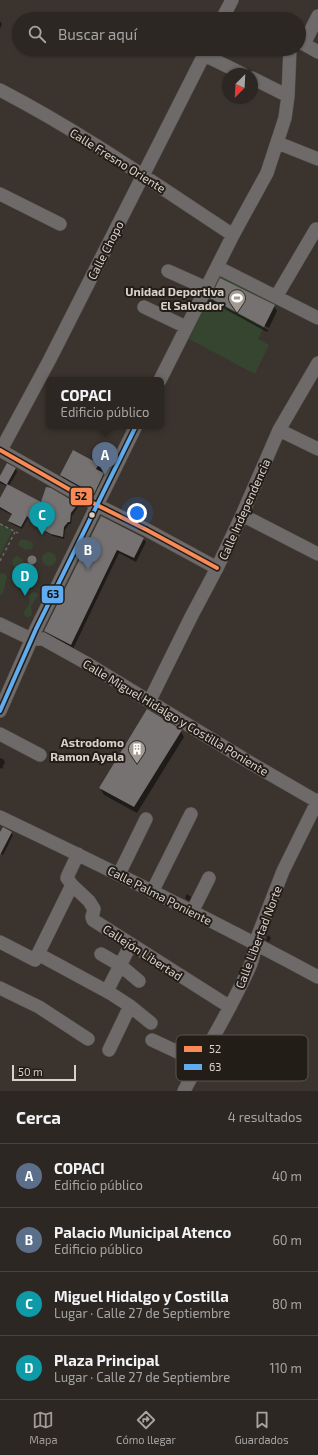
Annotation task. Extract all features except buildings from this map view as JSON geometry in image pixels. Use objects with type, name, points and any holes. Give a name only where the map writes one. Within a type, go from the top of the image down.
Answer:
[{"type":"street","points":[[226,12],[232,0]]},
{"type":"street","points":[[306,36],[318,16]]},
{"type":"street","points":[[306,45],[318,52]]},
{"type":"street","name":"Calle Chopo","points":[[0,450],[50,359],[203,56]]},
{"type":"street","points":[[212,56],[233,68]]},
{"type":"street","points":[[161,377],[233,235],[267,173],[285,118],[288,96],[290,56]]},
{"type":"street","points":[[258,81],[288,96]]},
{"type":"street","name":"Calle Fresno Oriente","points":[[0,90],[30,106],[143,176],[233,235]]},
{"type":"street","points":[[278,143],[318,159]]},
{"type":"street","points":[[0,194],[60,224]]},
{"type":"street","points":[[276,297],[316,229]]},
{"type":"street","points":[[217,267],[318,318]]},
{"type":"street","points":[[168,271],[206,288]]},
{"type":"street","points":[[144,307],[186,327]]},
{"type":"street","name":"Calle Independencia","points":[[150,700],[217,568],[279,430],[318,363]]},
{"type":"street","points":[[0,711],[36,629],[135,429]]},
{"type":"street","points":[[279,430],[318,449]]},
{"type":"street","points":[[0,450],[97,505],[217,568]]},
{"type":"street","points":[[242,515],[318,554]]},
{"type":"street","name":"Calle Miguel Hidalgo y Costilla Poniente","points":[[0,624],[32,639],[43,639],[88,664],[150,700],[249,762],[318,801]]},
{"type":"street","points":[[0,734],[40,755]]},
{"type":"street","name":"Calle Libertad Norte","points":[[214,1035],[250,967],[255,950],[255,943],[283,871],[318,801]]},
{"type":"street","points":[[152,892],[191,814]]},
{"type":"street","name":"Calle Palma Poniente","points":[[0,817],[119,874],[255,943],[318,977]]},
{"type":"street","points":[[119,874],[146,819]]},
{"type":"street","points":[[0,942],[35,960],[72,885],[68,875],[78,854]]},
{"type":"street","points":[[192,912],[209,878]]},
{"type":"street","name":"Callejón Libertad","points":[[72,885],[89,901],[94,909],[92,917],[93,920],[230,1007]]},
{"type":"street","points":[[107,991],[131,944]]},
{"type":"street","points":[[38,954],[107,991],[130,1006],[151,1023]]},
{"type":"street","points":[[101,954],[120,965],[139,981]]},
{"type":"street","points":[[0,988],[40,1008],[88,1039]]},
{"type":"street","points":[[109,1050],[130,1006]]},
{"type":"street","points":[[152,1040],[176,1051]]},
{"type":"street","name":"Calle Libertad Norte","points":[[184,1091],[189,1081]]},
{"type":"path","points":[[0,524],[18,533]]},
{"type":"path","points":[[0,561],[15,532]]},
{"type":"green space","name":"Unidad Deportiva El Salvador","points":[[223,270],[279,298],[258,339],[269,345],[255,374],[189,339]]},
{"type":"green space","points":[[0,523],[13,530],[0,555]]},
{"type":"green space","points":[[23,539],[32,542],[32,549],[25,550],[18,545],[20,540]]},
{"type":"green space","points":[[49,552],[54,554],[56,559],[54,564],[49,566],[44,564],[42,559],[44,554]]},
{"type":"green space","points":[[16,556],[23,560],[25,568],[17,569],[14,567],[12,563]]},
{"type":"green space","points":[[0,573],[5,574],[7,577],[4,589],[0,596]]},
{"type":"green space","points":[[33,592],[37,593],[38,596],[31,606],[32,615],[28,618],[24,615],[24,612],[29,604],[29,596]]},
{"type":"transit line","name":"63","points":[[0,711],[36,629],[135,429]]},
{"type":"transit line","name":"52","points":[[0,450],[95,504],[217,568]]},
{"type":"place","name":"Unidad Deportiva El Salvador","points":[[237,313]]},
{"type":"place","name":"COPACI","points":[[105,475]]},
{"type":"place","name":"Miguel Hidalgo y Costilla","points":[[42,535]]},
{"type":"place","name":"Palacio Municipal Atenco","points":[[88,570]]},
{"type":"place","name":"Plaza Principal","points":[[25,596]]},
{"type":"place","name":"Astrodomo Ramon Ayala","points":[[137,764]]}]
